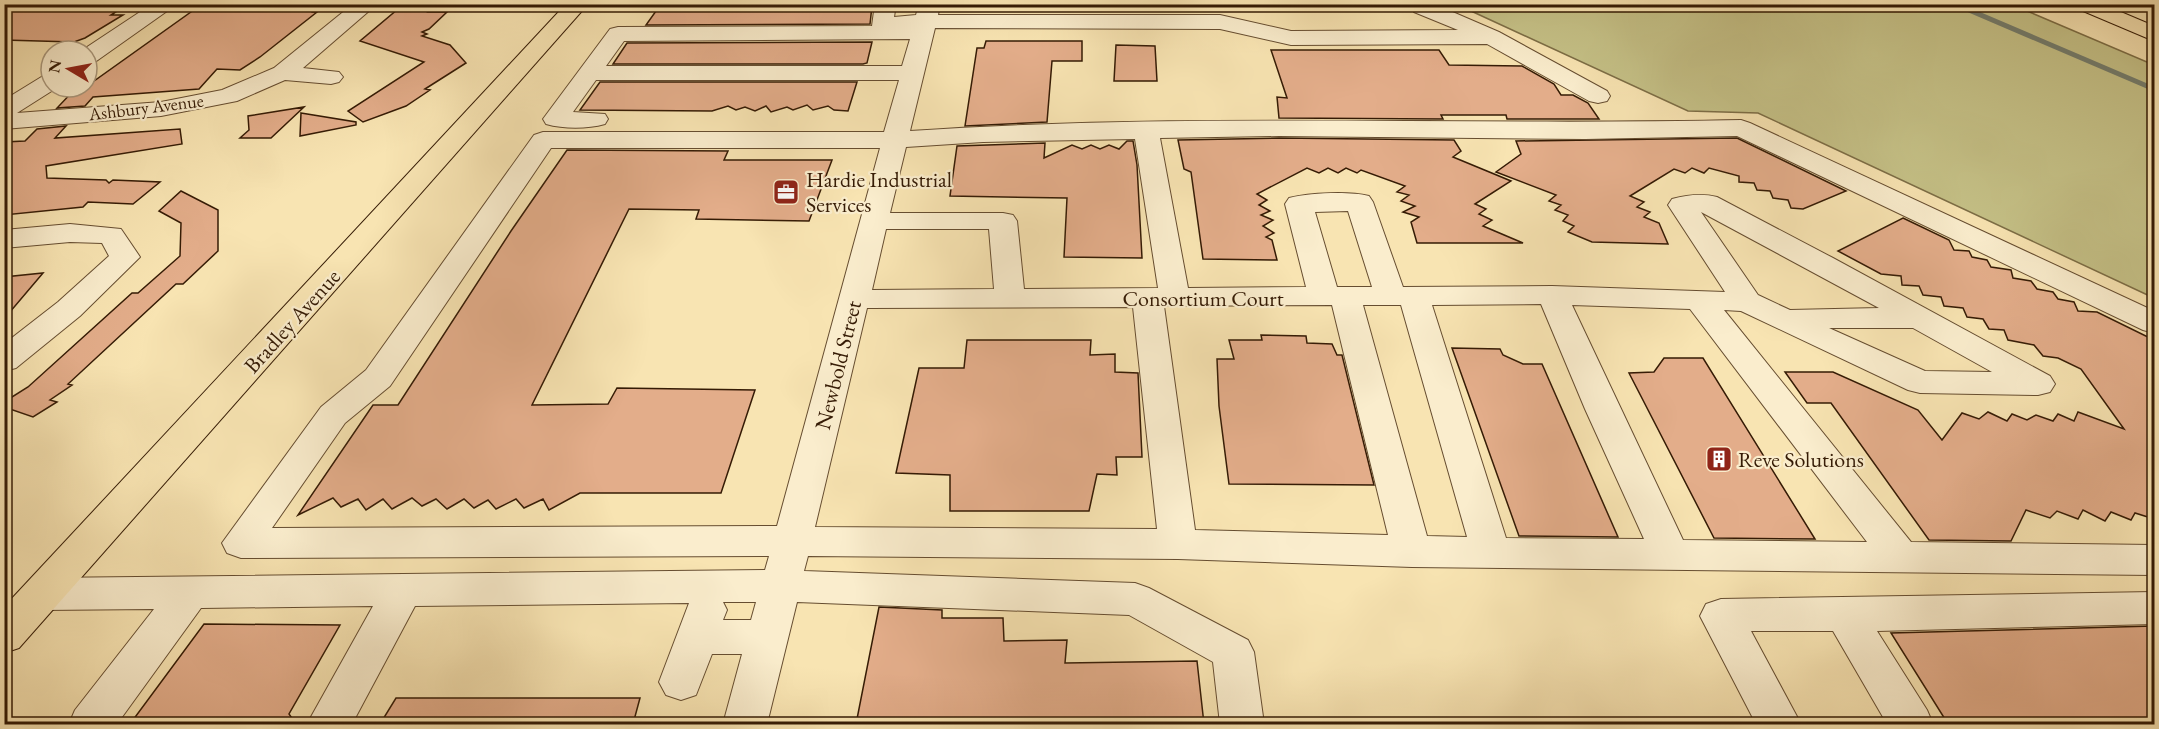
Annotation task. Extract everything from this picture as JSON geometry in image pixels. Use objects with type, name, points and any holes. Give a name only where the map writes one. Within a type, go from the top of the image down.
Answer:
[{"type":"main road","name":"Bradley Avenue","points":[[4,636],[578,4]]},
{"type":"main road","points":[[2083,4],[2154,34]]},
{"type":"street","points":[[99,49],[167,4]]},
{"type":"street","name":"Ashbury Avenue","points":[[4,122],[161,109],[228,96],[282,73],[367,4]]},
{"type":"street","points":[[1106,12],[1132,4]]},
{"type":"street","points":[[1422,6],[1491,37],[1598,96]]},
{"type":"street","points":[[1262,31],[1266,8]]},
{"type":"street","points":[[1491,37],[1291,38],[1262,31],[1219,13],[1106,12],[618,34],[555,119],[983,134],[1279,128],[1585,131],[1740,128],[2154,323]]},
{"type":"street","points":[[787,24],[884,14],[927,19]]},
{"type":"street","name":"Newbold Street","points":[[745,724],[927,19]]},
{"type":"street","points":[[282,73],[331,77]]},
{"type":"street","points":[[589,73],[913,73]]},
{"type":"street","points":[[4,111],[39,89]]},
{"type":"street","points":[[898,130],[543,140],[378,378],[333,415],[241,543],[792,541],[1179,544],[1412,552],[2154,560]]},
{"type":"street","points":[[1146,131],[1179,544]]},
{"type":"street","points":[[1412,552],[1335,297],[1299,204],[1359,202],[1403,296],[1491,553]]},
{"type":"street","points":[[1707,203],[2038,384],[1920,382],[1747,302],[1682,205],[1707,203]]},
{"type":"street","points":[[875,221],[1003,221],[1010,298]]},
{"type":"street","points":[[4,239],[70,233],[111,235],[125,257],[69,309],[4,361]]},
{"type":"street","points":[[1551,295],[1671,555]]},
{"type":"street","name":"Consortium Court","points":[[855,299],[1551,295],[1747,302]]},
{"type":"street","points":[[1698,300],[1901,556]]},
{"type":"street","points":[[1784,319],[1919,318]]},
{"type":"street","points":[[42,594],[781,586],[1135,599],[1233,652],[1242,724]]},
{"type":"street","points":[[329,724],[403,590]]},
{"type":"street","points":[[91,724],[190,592]]},
{"type":"street","points":[[1779,724],[1721,616],[2154,608]]},
{"type":"street","points":[[1845,615],[1911,724]]},
{"type":"street","points":[[681,682],[702,624],[768,637]]},
{"type":"shaded area","points":[[1458,5],[2013,5],[2154,65],[2154,298],[1758,113],[1688,111]]},
{"type":"building","points":[[4,4],[128,4],[111,15],[123,15],[82,39],[4,40]]},
{"type":"building","points":[[287,4],[323,4],[313,12],[317,12],[260,57],[240,70],[217,69],[199,89],[99,97],[99,77],[198,7],[281,9]]},
{"type":"building","points":[[404,4],[436,4],[428,12],[447,12],[429,29],[422,32],[427,34],[422,36],[450,45],[466,63],[425,89],[430,90],[406,106],[363,122],[348,111],[424,62],[360,41]]},
{"type":"building","points":[[661,4],[872,6],[870,24],[646,25]]},
{"type":"building","points":[[986,41],[1082,41],[1082,61],[1052,61],[1047,122],[965,126],[977,48],[984,48]]},
{"type":"building","points":[[872,42],[867,63],[863,64],[613,64],[627,43]]},
{"type":"building","points":[[1116,45],[1155,46],[1157,81],[1114,81]]},
{"type":"building","points":[[1271,50],[1439,50],[1449,65],[1522,66],[1554,84],[1561,95],[1573,95],[1588,103],[1599,119],[1507,119],[1506,115],[1441,115],[1443,119],[1279,118],[1277,97],[1287,98]]},
{"type":"building","points":[[600,82],[857,82],[848,111],[834,110],[828,106],[813,110],[807,105],[793,110],[787,107],[771,112],[766,106],[755,111],[745,107],[736,110],[728,106],[712,111],[580,110]]},
{"type":"building","points":[[66,99],[91,99],[85,106],[57,108]]},
{"type":"building","points":[[304,107],[271,138],[240,138],[249,130],[248,116]]},
{"type":"building","points":[[301,113],[356,122],[356,125],[300,136]]},
{"type":"building","points":[[66,126],[55,138],[180,129],[182,144],[46,166],[47,178],[106,180],[109,183],[113,180],[160,182],[133,204],[88,202],[83,207],[4,215],[4,142],[25,141],[37,129]]},
{"type":"building","points":[[1279,138],[1454,140],[1461,151],[1453,157],[1511,181],[1475,204],[1486,209],[1479,214],[1492,220],[1483,226],[1523,243],[1417,243],[1411,222],[1419,217],[1403,212],[1415,206],[1401,201],[1409,195],[1397,192],[1405,186],[1361,170],[1357,173],[1346,168],[1338,173],[1328,168],[1319,173],[1307,168],[1257,194],[1267,200],[1259,205],[1270,211],[1261,215],[1273,220],[1263,226],[1274,233],[1266,237],[1272,240],[1277,260],[1203,259],[1191,172],[1184,169],[1178,140]]},
{"type":"building","points":[[1737,138],[1846,191],[1803,209],[1791,208],[1788,200],[1773,198],[1770,191],[1757,190],[1754,183],[1739,182],[1739,176],[1709,168],[1704,173],[1692,168],[1685,173],[1674,169],[1630,196],[1644,202],[1637,207],[1650,212],[1644,217],[1659,223],[1668,244],[1592,242],[1568,232],[1574,226],[1563,221],[1568,215],[1555,210],[1561,205],[1549,201],[1556,195],[1496,172],[1521,154],[1516,141]]},
{"type":"building","points":[[1127,141],[1133,141],[1137,165],[1142,258],[1064,257],[1067,198],[950,196],[957,146],[1045,143],[1044,158],[1072,145],[1082,149],[1091,145],[1100,149],[1109,145],[1119,149]]},
{"type":"building","points":[[567,150],[728,151],[724,160],[832,160],[809,221],[696,219],[699,210],[629,209],[532,405],[608,404],[617,388],[755,390],[721,493],[580,493],[549,510],[543,499],[524,508],[516,499],[496,509],[488,500],[474,508],[464,499],[447,509],[436,499],[422,506],[412,498],[392,509],[383,499],[366,510],[358,499],[341,507],[333,498],[298,515],[373,405],[398,405],[511,231]]},
{"type":"building","points":[[181,191],[218,210],[218,251],[183,284],[176,284],[68,384],[72,385],[50,400],[57,402],[33,417],[4,407],[4,402],[28,387],[132,293],[138,293],[180,256],[181,223],[159,211]]},
{"type":"building","points":[[1903,218],[1949,240],[1954,250],[1969,251],[1972,257],[1987,260],[1991,267],[2011,270],[2013,278],[2031,281],[2037,289],[2053,292],[2058,299],[2074,302],[2078,311],[2097,312],[2154,340],[2154,519],[2135,513],[2131,520],[2111,512],[2105,521],[2083,510],[2078,519],[2057,511],[2050,518],[2026,510],[2011,541],[1929,540],[1831,403],[1807,403],[1785,372],[1833,372],[1918,410],[1942,440],[1962,413],[1979,419],[1988,412],[2007,421],[2012,414],[2027,420],[2036,415],[2053,421],[2058,414],[2074,421],[2078,412],[2124,429],[2081,369],[2058,358],[2043,356],[2034,345],[2008,340],[2004,330],[1989,329],[1983,319],[1967,317],[1963,308],[1944,306],[1941,297],[1923,295],[1919,286],[1902,285],[1901,276],[1881,274],[1838,251]]},
{"type":"building","points":[[43,273],[4,319],[4,277]]},
{"type":"building","points":[[1261,335],[1306,336],[1307,343],[1332,344],[1337,355],[1342,355],[1374,485],[1229,484],[1219,406],[1217,359],[1234,359],[1229,340],[1262,340]]},
{"type":"building","points":[[967,340],[1091,340],[1090,355],[1115,354],[1115,372],[1138,373],[1142,457],[1116,457],[1117,475],[1097,474],[1089,511],[950,511],[950,475],[896,473],[919,368],[964,368]]},
{"type":"building","points":[[1452,348],[1500,349],[1503,355],[1523,364],[1542,364],[1618,537],[1519,536]]},
{"type":"building","name":"Reve Solutions","points":[[1664,358],[1703,358],[1815,539],[1714,538],[1629,373],[1654,372]]},
{"type":"building","points":[[879,607],[942,610],[942,618],[1003,618],[1004,641],[1067,640],[1065,663],[1197,661],[1204,724],[856,724]]},
{"type":"building","points":[[204,624],[340,625],[289,714],[296,724],[130,724]]},
{"type":"building","points":[[2154,626],[2154,724],[1948,724],[1891,633]]},
{"type":"building","points":[[396,698],[640,698],[633,724],[380,724]]},
{"type":"waterway","points":[[1955,4],[2154,89]]},
{"type":"place","name":"Hardie Industrial Services","points":[[786,192]]},
{"type":"place","name":"Reve Solutions","points":[[1719,459]]}]
